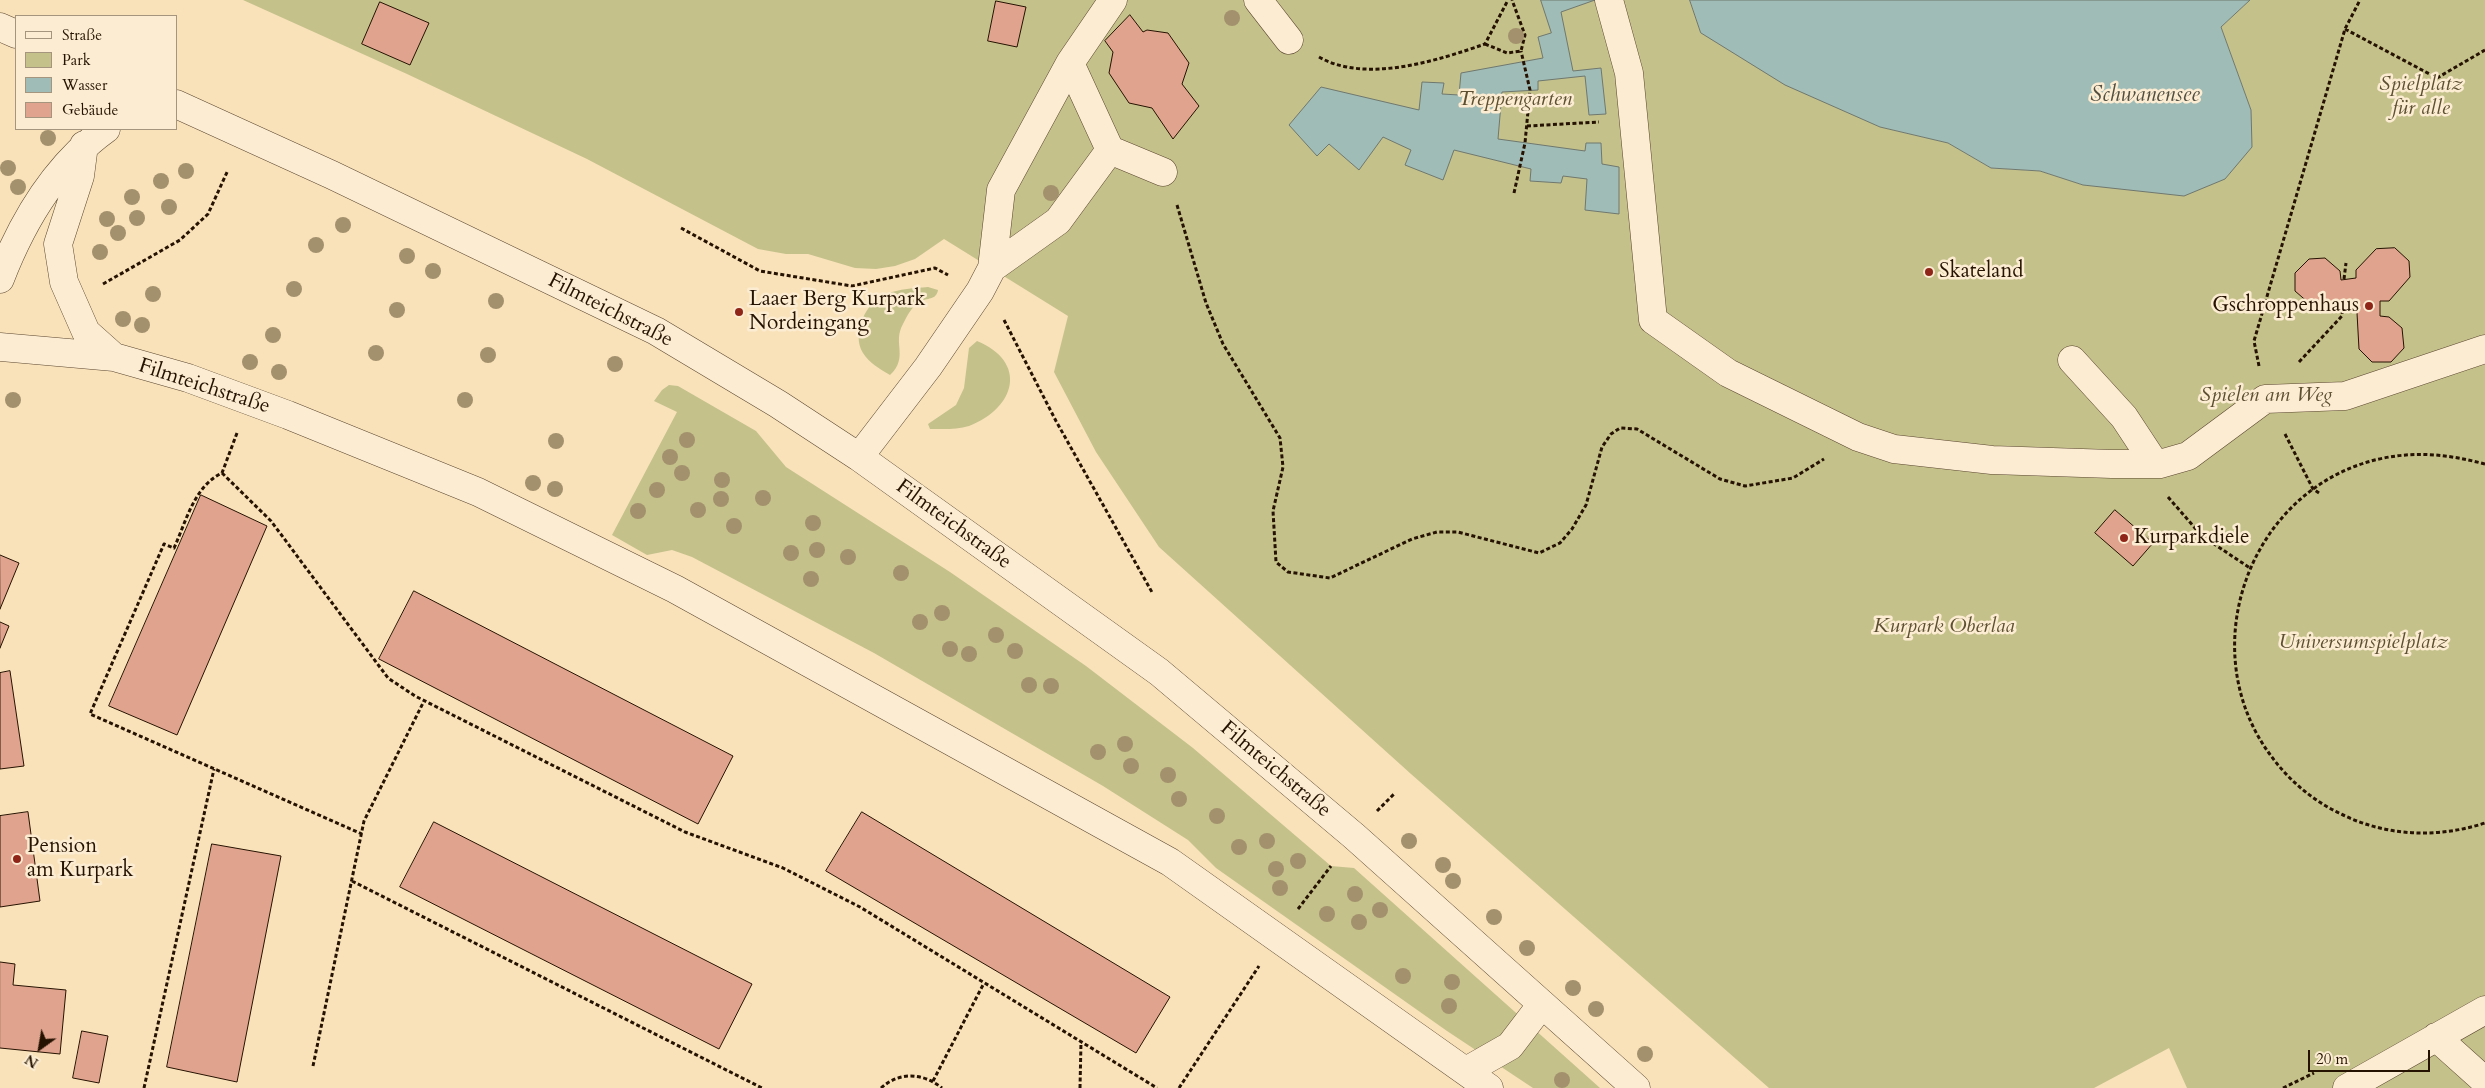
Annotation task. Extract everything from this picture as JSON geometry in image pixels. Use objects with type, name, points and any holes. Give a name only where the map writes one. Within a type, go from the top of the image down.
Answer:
[{"type":"street","points":[[859,457],[928,367],[980,291],[992,268],[1001,190],[1070,63],[1113,0]]},
{"type":"street","points":[[1258,0],[1289,40]]},
{"type":"street","points":[[1609,0],[1629,73],[1653,320],[1728,373],[1858,437],[1894,449],[1992,460],[2155,464],[2188,456],[2265,400],[2345,396],[2485,349]]},
{"type":"street","points":[[0,27],[15,34]]},
{"type":"street","points":[[1070,63],[1110,150],[1162,172]]},
{"type":"street","name":"Filmteichstraße","points":[[178,105],[332,175],[656,331],[778,404],[859,457],[1159,672],[1354,836],[1636,1088]]},
{"type":"street","points":[[0,279],[14,244],[51,184],[84,145],[105,130]]},
{"type":"street","points":[[84,145],[80,176],[58,244],[64,282],[86,332],[114,357]]},
{"type":"street","points":[[992,268],[1058,221],[1110,150]]},
{"type":"street","name":"Filmteichstraße","points":[[0,347],[114,357],[188,378],[478,492],[675,589],[1170,862],[1489,1088]]},
{"type":"street","points":[[2072,360],[2124,417],[2155,464]]},
{"type":"street","points":[[1466,1071],[1510,1046],[1542,1004]]},
{"type":"street","points":[[2347,1088],[2485,1010]]},
{"type":"street","points":[[2436,1038],[2485,1081]]},
{"type":"path","points":[[1485,44],[1508,0]]},
{"type":"path","points":[[1512,0],[1525,35],[1521,51],[1530,90],[1527,126],[1514,193]]},
{"type":"path","points":[[2319,493],[2313,489],[2265,400],[2254,341],[2344,29],[2360,0]]},
{"type":"path","points":[[2344,29],[2436,78],[2485,50]]},
{"type":"path","points":[[1324,60],[1352,67],[1376,69],[1422,64],[1485,44],[1507,53],[1521,51]]},
{"type":"path","points":[[1527,126],[1590,122]]},
{"type":"path","points":[[97,288],[180,240],[208,214],[228,170]]},
{"type":"path","points":[[1162,172],[1182,218],[1206,303],[1223,344],[1280,438],[1283,467],[1273,511],[1276,562],[1288,572],[1330,578],[1412,539],[1436,532],[1458,532],[1539,553],[1560,543],[1572,529],[1586,505],[1602,446],[1611,434],[1620,428],[1637,429],[1720,478],[1745,486],[1793,478],[1858,437]]},
{"type":"path","points":[[2344,279],[2346,263]]},
{"type":"path","points":[[2265,400],[2342,316],[2343,303]]},
{"type":"path","points":[[235,439],[222,473],[212,477],[198,494],[174,548],[164,544],[90,714],[362,834]]},
{"type":"path","points":[[2485,464],[2458,456],[2421,453],[2383,458],[2348,470],[2313,489],[2286,513],[2263,542],[2250,568],[2236,612],[2234,648],[2238,686],[2250,721],[2268,754],[2293,782],[2322,805],[2356,822],[2392,831],[2429,834],[2466,830],[2485,823]]},
{"type":"path","points":[[2155,464],[2169,499],[2202,536],[2250,568]]},
{"type":"path","points":[[222,473],[271,521],[388,678],[424,701],[685,832],[783,868],[860,908],[1157,1088]]},
{"type":"path","points":[[312,1066],[364,821],[424,701]]},
{"type":"path","points":[[144,1088],[214,769]]},
{"type":"path","points":[[1374,815],[1394,794]]},
{"type":"path","points":[[1296,912],[1331,866]]},
{"type":"path","points":[[352,882],[762,1088]]},
{"type":"path","points":[[1179,1088],[1260,965]]},
{"type":"path","points":[[933,1081],[984,983]]},
{"type":"path","points":[[1080,1088],[1081,1042]]},
{"type":"path","points":[[881,1088],[893,1079],[906,1076],[920,1076],[933,1081],[942,1088]]},
{"type":"green space","name":"Kurpark Oberlaa","points":[[243,0],[1690,0],[1702,33],[1880,127],[1948,143],[1991,168],[2040,171],[2083,185],[2251,110],[2221,27],[2250,0],[2485,0],[2485,1088],[2187,1088],[2169,1048],[2094,1088],[1769,1088],[1411,774],[1159,547],[1096,452],[1054,372],[1068,316],[944,239],[915,259],[895,266],[876,269],[855,268],[808,254],[786,254],[758,249],[587,159],[407,74]]},
{"type":"green space","points":[[928,287],[938,290],[937,293],[935,296],[917,304],[908,315],[900,331],[900,356],[896,368],[890,375],[872,363],[863,353],[859,337],[862,319],[872,304],[886,294]]},
{"type":"green space","points":[[977,341],[993,350],[1004,361],[1009,372],[1010,385],[1006,397],[985,418],[969,426],[955,429],[930,429],[928,424],[956,405],[964,388],[969,348]]},
{"type":"green space","points":[[669,385],[678,386],[756,431],[786,467],[950,572],[1086,666],[1193,748],[1331,866],[1354,868],[1600,1088],[1533,1088],[1447,1031],[1216,868],[1188,840],[1103,786],[874,653],[692,557],[672,550],[647,555],[612,535],[677,412],[654,401],[662,390]]},
{"type":"water","points":[[1541,0],[1595,0],[1561,12],[1573,71],[1601,68],[1606,114],[1589,115],[1585,76],[1538,81],[1538,90],[1502,92],[1498,139],[1585,151],[1586,143],[1601,143],[1602,164],[1619,167],[1619,214],[1585,210],[1587,179],[1563,176],[1561,183],[1530,181],[1531,169],[1454,150],[1443,180],[1405,165],[1411,150],[1383,137],[1359,170],[1329,144],[1317,156],[1289,125],[1321,87],[1419,110],[1422,82],[1444,83],[1442,94],[1459,95],[1461,73],[1543,58],[1538,37],[1551,33]]},
{"type":"water","name":"Schwanensee","points":[[1690,0],[2250,0],[2221,27],[2251,110],[2252,147],[2225,179],[2184,196],[2083,185],[2040,171],[1991,168],[1948,143],[1880,127],[1785,85],[1701,33]]},
{"type":"building","points":[[996,1],[1026,7],[1017,47],[988,41]]},
{"type":"building","points":[[380,2],[429,23],[410,65],[362,44]]},
{"type":"building","points":[[1130,15],[1143,32],[1147,30],[1168,33],[1189,63],[1182,84],[1199,106],[1173,139],[1152,108],[1129,103],[1109,73],[1113,52],[1105,41]]},
{"type":"building","name":"Gschroppenhaus","points":[[2395,248],[2409,261],[2410,277],[2389,301],[2380,301],[2380,316],[2389,317],[2402,328],[2404,348],[2391,362],[2372,362],[2359,349],[2357,313],[2360,309],[2350,300],[2346,303],[2310,304],[2295,291],[2295,273],[2309,259],[2325,258],[2340,271],[2341,280],[2356,278],[2356,270],[2376,249]]},
{"type":"building","points":[[201,495],[267,526],[177,735],[109,706]]},
{"type":"building","name":"Kurparkdiele","points":[[2115,510],[2153,543],[2133,566],[2095,533]]},
{"type":"building","points":[[0,555],[19,563],[0,609]]},
{"type":"building","points":[[414,591],[733,756],[698,824],[379,659]]},
{"type":"building","points":[[0,622],[9,626],[0,648]]},
{"type":"building","points":[[10,671],[24,766],[0,769],[0,673]]},
{"type":"building","name":"Pension am Kurpark","points":[[28,812],[40,901],[0,907],[0,816]]},
{"type":"building","points":[[862,812],[1170,997],[1136,1053],[826,871]]},
{"type":"building","points":[[434,822],[752,984],[719,1049],[400,887]]},
{"type":"building","points":[[212,844],[281,856],[237,1082],[167,1067]]},
{"type":"building","points":[[0,962],[15,964],[13,985],[66,990],[60,1054],[0,1048]]},
{"type":"building","points":[[82,1031],[108,1036],[99,1083],[73,1078]]},
{"type":"place","name":"Skateland","points":[[1929,272]]},
{"type":"place","name":"Gschroppenhaus","points":[[2369,306]]},
{"type":"place","name":"Laaer Berg Kurpark Nordeingang","points":[[739,312]]},
{"type":"place","name":"Kurparkdiele","points":[[2124,538]]},
{"type":"place","name":"Pension am Kurpark","points":[[17,859]]},
{"type":"park label","name":"Spielplatz für alle","points":[[2421,97]]},
{"type":"park label","name":"Treppengarten","points":[[1515,100]]},
{"type":"park label","name":"Spielen am Weg","points":[[2266,396]]},
{"type":"park label","name":"Universumspielplatz","points":[[2363,643]]}]
